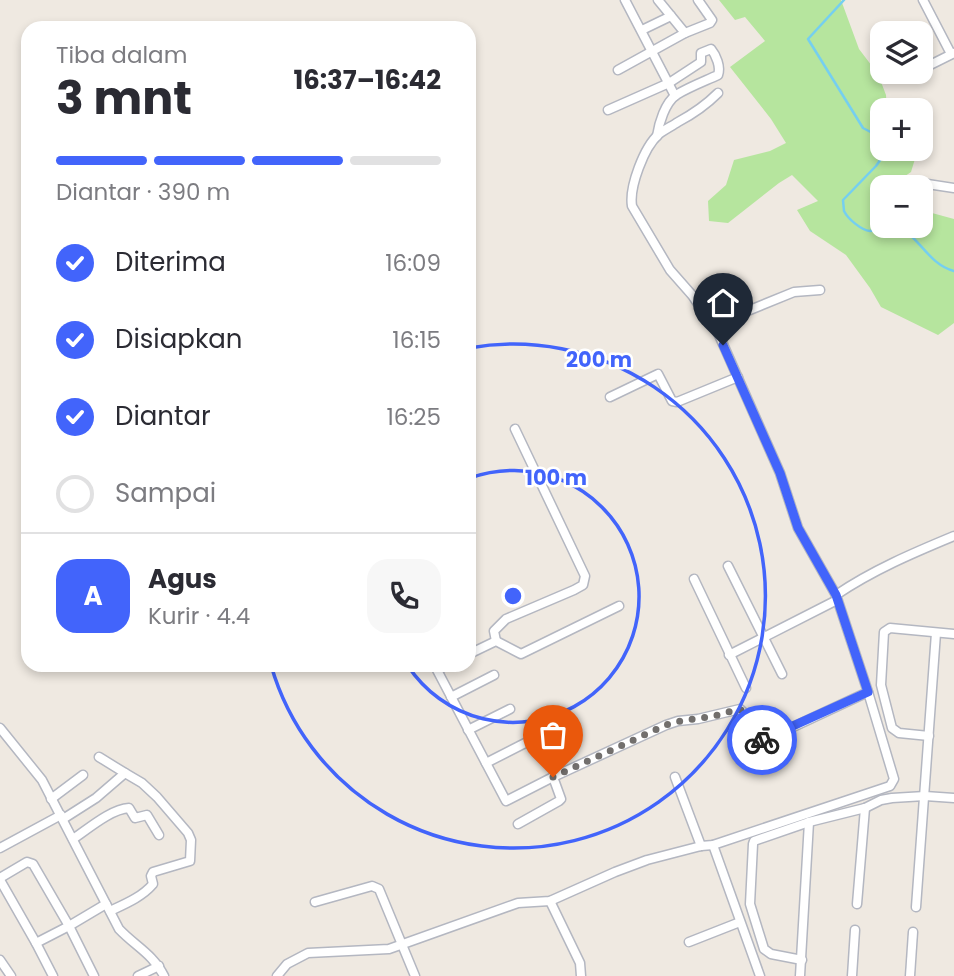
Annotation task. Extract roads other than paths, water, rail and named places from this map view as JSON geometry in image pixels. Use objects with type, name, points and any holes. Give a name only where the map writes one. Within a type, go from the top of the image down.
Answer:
[{"type":"street","points":[[625,0],[675,96]]},
{"type":"street","points":[[658,0],[685,33]]},
{"type":"street","points":[[618,70],[685,33],[709,23],[712,20],[698,0]]},
{"type":"street","points":[[923,0],[953,54],[933,64]]},
{"type":"street","points":[[642,30],[671,16]]},
{"type":"street","points":[[277,976],[286,964],[308,953],[389,949],[518,903],[551,904],[615,872],[647,860],[713,845],[890,786],[894,779],[836,597],[798,528],[780,473],[738,377],[713,325],[670,270],[632,206],[635,178],[657,136],[663,115],[675,96],[718,75],[719,69],[712,50],[709,48],[703,51],[701,62],[668,83],[608,110]]},
{"type":"street","points":[[657,136],[700,109],[718,93]]},
{"type":"street","points":[[933,185],[954,188]]},
{"type":"street","points":[[713,325],[794,292],[820,290]]},
{"type":"street","points":[[610,397],[658,374],[672,401],[677,402],[738,377]]},
{"type":"street","points":[[496,641],[494,631],[506,620],[574,590],[583,584],[585,576],[515,429]]},
{"type":"street","points":[[729,655],[836,597],[864,576],[954,536]]},
{"type":"street","points":[[728,566],[782,674]]},
{"type":"street","points":[[694,579],[746,688]]},
{"type":"street","points":[[496,641],[521,653],[619,606]]},
{"type":"street","points":[[929,736],[899,733],[892,728],[881,685],[884,632],[890,628],[954,634]]},
{"type":"street","points":[[916,907],[936,633]]},
{"type":"street","points":[[476,651],[496,641]]},
{"type":"street","points":[[438,672],[506,801],[678,721],[710,717],[740,709],[754,738],[759,741],[868,692]]},
{"type":"street","points":[[451,697],[494,675]]},
{"type":"street","points":[[468,730],[510,709]]},
{"type":"street","points":[[0,728],[42,780],[119,929],[138,944],[159,966],[164,976]]},
{"type":"street","points":[[486,763],[533,739]]},
{"type":"street","points":[[36,943],[108,908],[134,899],[153,884],[153,872],[190,861],[191,841],[188,833],[157,797],[142,783],[99,757]]},
{"type":"street","points":[[0,848],[96,798],[125,773]]},
{"type":"street","points":[[51,799],[83,775]]},
{"type":"street","points":[[518,824],[561,799],[553,777]]},
{"type":"street","points":[[676,777],[701,846]]},
{"type":"street","points":[[802,960],[771,954],[764,949],[750,904],[754,841],[809,822],[865,808],[881,800],[925,796],[954,798]]},
{"type":"street","points":[[73,839],[125,808],[129,808],[135,818],[147,815],[159,835]]},
{"type":"street","points":[[857,904],[865,808]]},
{"type":"street","points":[[800,976],[809,822]]},
{"type":"street","points":[[713,845],[760,976]]},
{"type":"street","points":[[53,976],[0,879],[27,862],[31,862],[69,926],[94,976]]},
{"type":"street","points":[[315,902],[372,886],[379,888],[415,976]]},
{"type":"street","points":[[551,904],[580,963],[581,976]]},
{"type":"street","points":[[690,942],[740,922]]},
{"type":"street","points":[[852,976],[855,930]]},
{"type":"street","points":[[910,976],[913,932]]},
{"type":"street","points":[[0,960],[11,976]]},
{"type":"street","points":[[138,976],[159,966]]},
{"type":"waterway","points":[[844,0],[808,39],[863,128],[870,132]]},
{"type":"waterway","points":[[880,161],[843,200],[844,211],[848,217],[866,230],[897,228],[904,231],[937,262],[954,271]]}]
